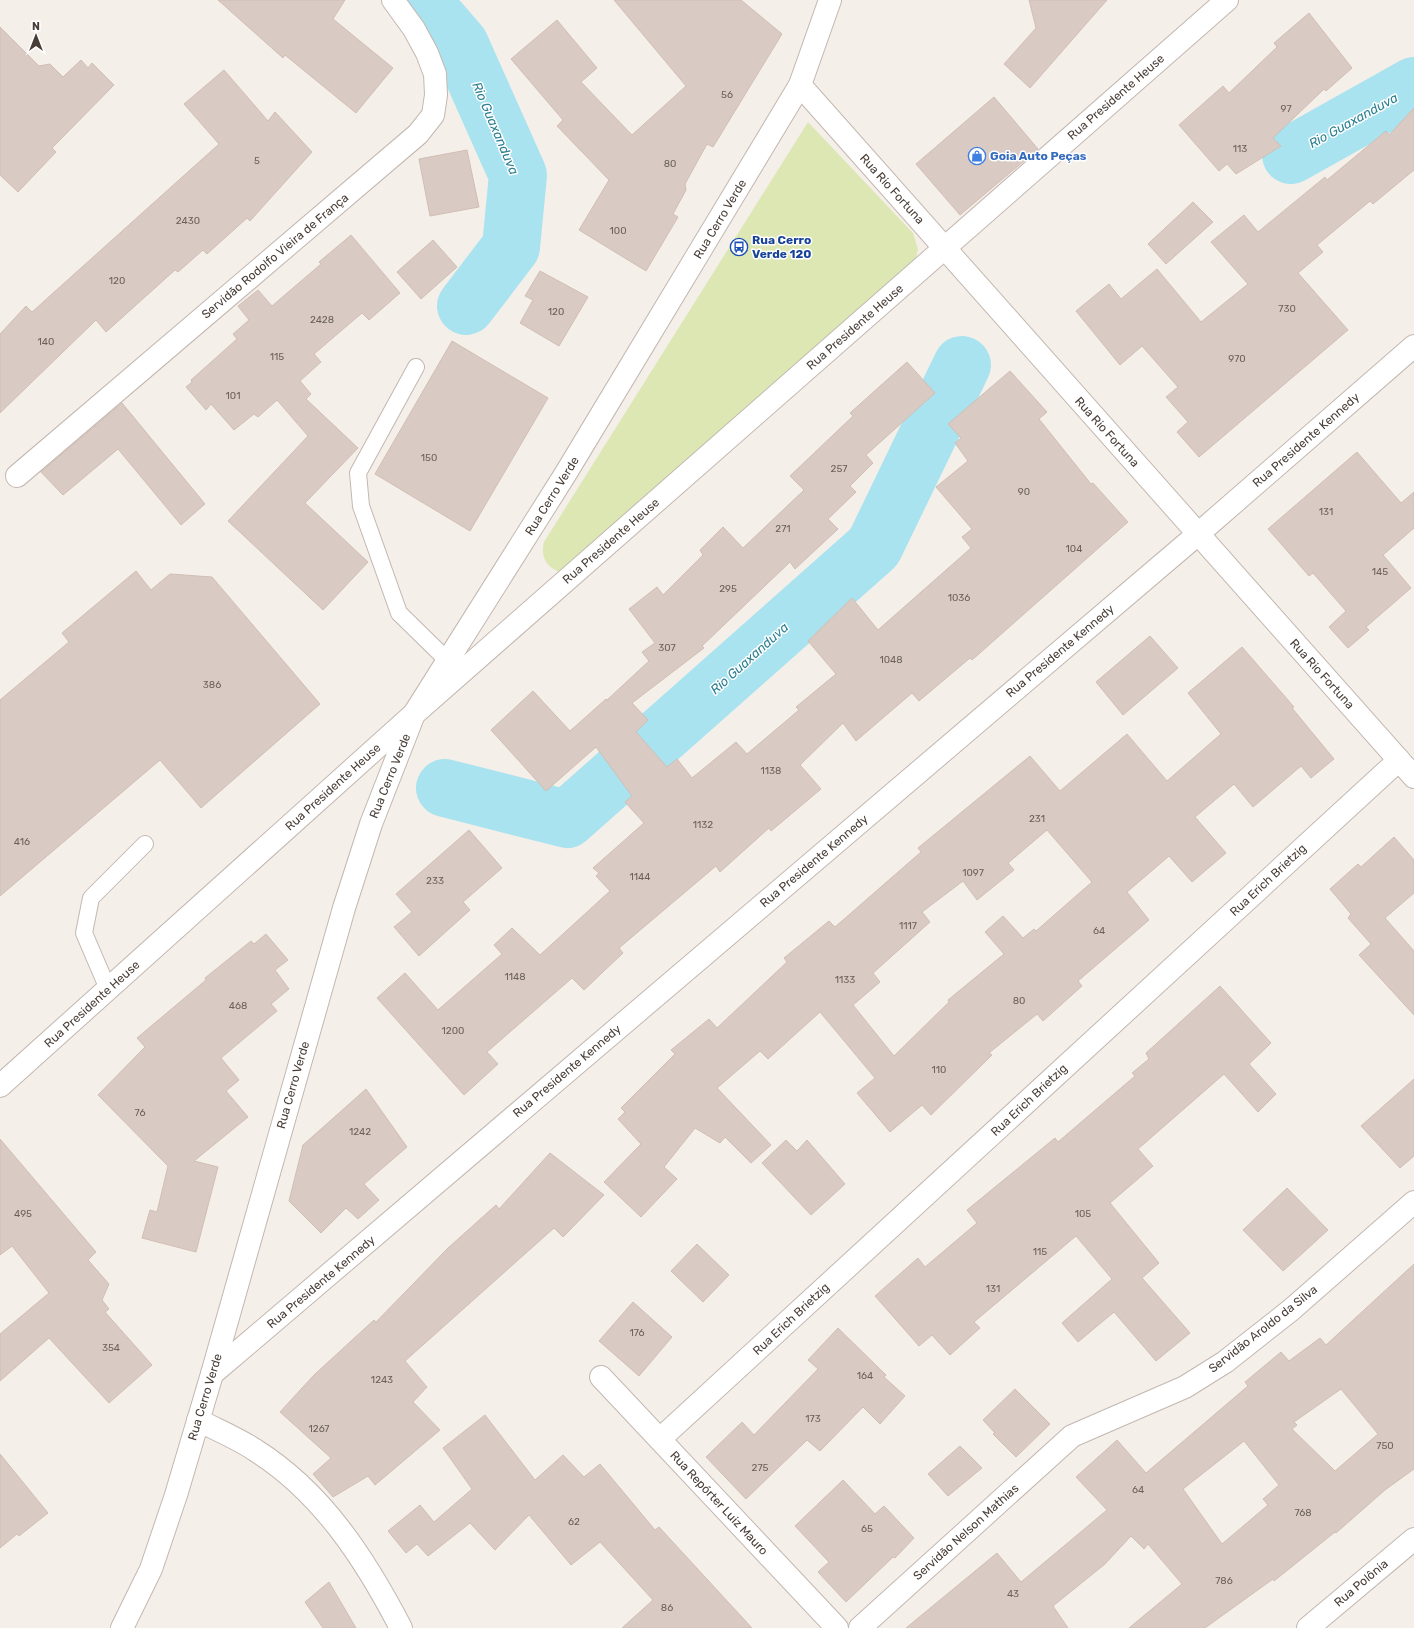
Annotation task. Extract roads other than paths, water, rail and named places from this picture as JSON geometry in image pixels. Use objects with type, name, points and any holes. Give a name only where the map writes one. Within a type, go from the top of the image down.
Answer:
[{"type":"street","name":"Servidão Rodolfo Vieira de França","points":[[17,476],[418,134],[433,115],[436,95],[435,74],[427,53],[414,29],[393,0]]},
{"type":"street","name":"Rua Cerro Verde","points":[[122,1628],[151,1569],[176,1496],[344,908],[371,824],[414,714],[566,473],[800,85],[830,0]]},
{"type":"street","name":"Rua Presidente Heuse","points":[[0,1086],[414,714],[1227,0]]},
{"type":"street","name":"Rua Rio Fortuna","points":[[800,85],[1414,777]]},
{"type":"street","name":"Rua Presidente Kennedy","points":[[212,1374],[1198,534],[1414,346]]},
{"type":"street","name":"Rua Erich Brietzig","points":[[660,1440],[1399,760]]},
{"type":"street","name":"Servidão Aroldo da Silva","points":[[1072,1436],[1185,1387],[1225,1362],[1291,1310],[1414,1202]]},
{"type":"street","name":"Rua Repórter Luiz Mauro","points":[[602,1378],[837,1628]]},
{"type":"street","points":[[198,1420],[255,1450],[289,1476],[318,1502],[339,1526],[358,1553],[382,1593],[400,1628]]},
{"type":"street","name":"Servidão Nelson Mathias","points":[[860,1628],[1072,1436]]},
{"type":"street","name":"Rua Polônia","points":[[1308,1628],[1414,1539]]},
{"type":"lane","points":[[416,367],[358,473],[360,506],[399,614],[448,661]]},
{"type":"lane","points":[[108,989],[84,933],[91,898],[145,844]]},
{"type":"waterway","name":"Rio Guaxanduva","points":[[421,0],[460,45],[518,175],[511,247],[466,306]]},
{"type":"waterway","name":"Rio Guaxanduva","points":[[1291,155],[1414,86]]},
{"type":"waterway","name":"Rio Guaxanduva","points":[[445,788],[567,819],[874,547],[962,365]]},
{"type":"place","name":"Goia Auto Peças","points":[[977,156]]},
{"type":"place","name":"Rua Cerro Verde 120","points":[[739,247]]}]
